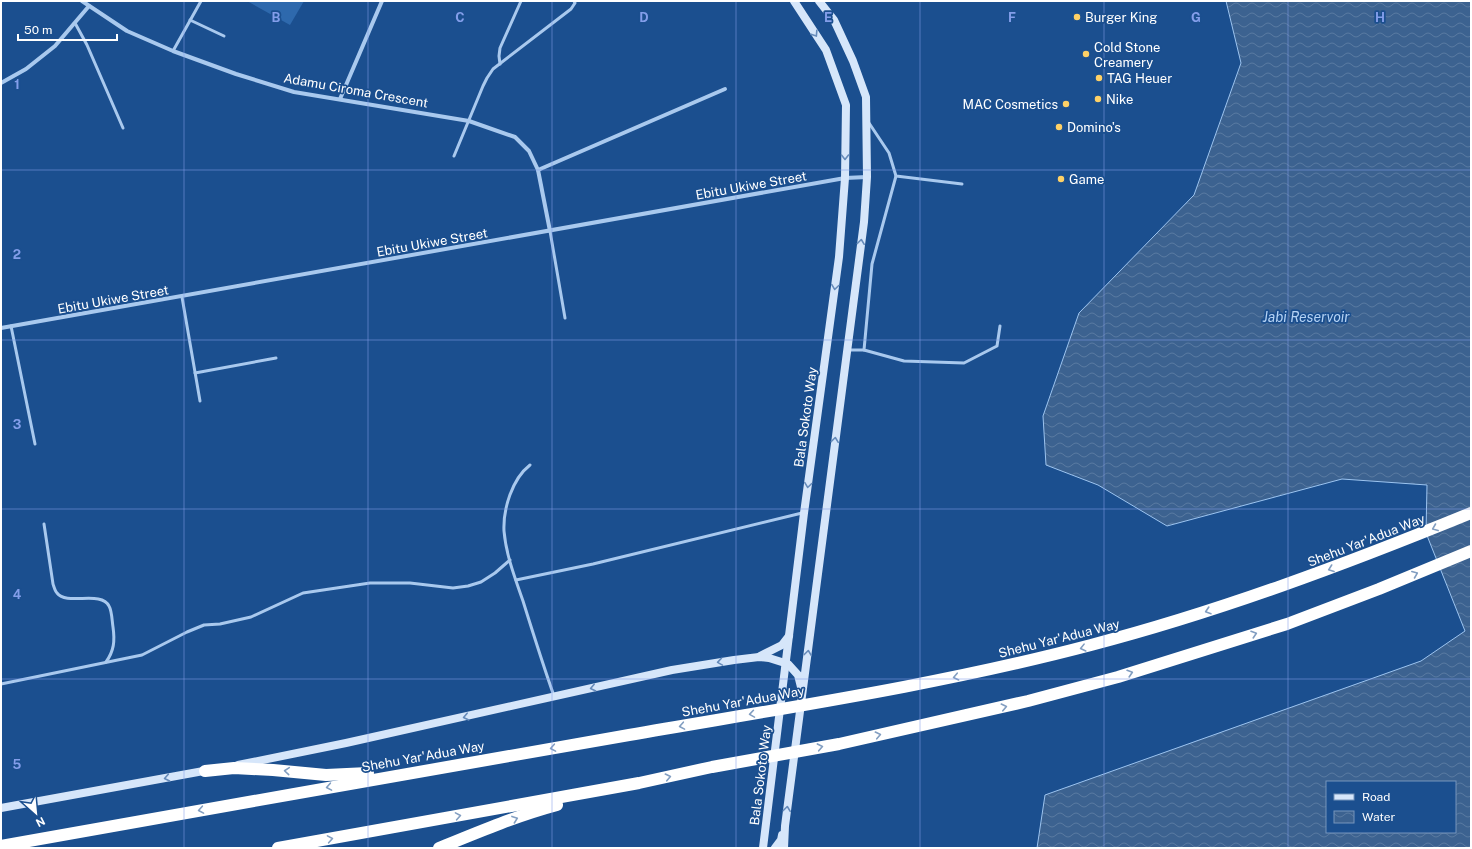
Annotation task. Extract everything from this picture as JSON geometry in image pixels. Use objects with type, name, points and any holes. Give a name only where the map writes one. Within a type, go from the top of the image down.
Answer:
[{"type":"highway","name":"Shehu Yar'Adua Way","points":[[1,846],[478,761],[845,698],[1009,666],[1179,621],[1268,592],[1471,514]]},
{"type":"highway","points":[[278,848],[639,783],[712,767],[840,744],[1028,701],[1118,677],[1287,624],[1379,589],[1471,551]]},
{"type":"highway","points":[[205,771],[240,768],[326,775],[344,775],[478,761]]},
{"type":"highway","points":[[439,848],[538,810],[639,783]]},
{"type":"street","name":"Adamu Ciroma Crescent","points":[[82,1],[127,31],[173,51],[236,74],[287,90],[469,121],[515,137],[529,151],[538,170],[550,231]]},
{"type":"street","points":[[340,99],[382,1]]},
{"type":"street","name":"Bala Sokoto Way","points":[[763,848],[804,513],[839,257],[845,178],[846,106],[826,50],[794,1]]},
{"type":"street","points":[[784,848],[785,826],[802,692],[864,222],[867,177],[866,97],[853,61],[834,20],[819,1]]},
{"type":"street","points":[[1,83],[26,70],[55,46],[89,6]]},
{"type":"street","points":[[538,170],[725,89]]},
{"type":"street","name":"Ebitu Ukiwe Street","points":[[1,328],[845,178],[867,177]]},
{"type":"street","points":[[1,808],[354,742],[672,670],[759,657],[782,645],[790,636]]},
{"type":"street","points":[[759,657],[769,658],[792,666],[798,675],[802,692]]},
{"type":"street","points":[[774,848],[781,840],[785,826]]},
{"type":"lane","points":[[173,51],[201,1]]},
{"type":"lane","points":[[500,64],[500,48],[522,1]]},
{"type":"lane","points":[[454,156],[487,78],[493,69],[571,9],[575,3],[574,1]]},
{"type":"lane","points":[[190,20],[224,36]]},
{"type":"lane","points":[[75,22],[87,45],[122,128]]},
{"type":"lane","points":[[864,350],[872,264],[896,176],[889,153],[866,118]]},
{"type":"lane","points":[[896,176],[962,184]]},
{"type":"lane","points":[[550,231],[566,318]]},
{"type":"lane","points":[[182,297],[200,400]]},
{"type":"lane","points":[[11,326],[35,444]]},
{"type":"lane","points":[[847,350],[864,350],[904,361],[964,363],[997,346],[1000,326]]},
{"type":"lane","points":[[195,373],[276,358]]},
{"type":"lane","points":[[530,465],[522,470],[515,484],[505,516],[504,531],[516,580],[554,697]]},
{"type":"lane","points":[[516,580],[593,564],[804,513]]},
{"type":"lane","points":[[44,524],[53,584],[57,593],[64,598],[98,599],[105,601],[109,605],[114,634],[114,646],[112,654],[106,662]]},
{"type":"lane","points":[[1,684],[142,655],[204,625],[220,624],[251,617],[303,593],[370,583],[410,583],[453,588],[468,586],[481,582],[495,573],[510,560]]},
{"type":"shaded area","points":[[247,1],[304,1],[290,25]]},
{"type":"water","name":"Jabi Reservoir","points":[[1226,1],[1471,1],[1471,848],[1037,848],[1045,795],[1421,661],[1465,631],[1426,533],[1427,485],[1342,479],[1167,526],[1098,485],[1046,465],[1043,416],[1079,313],[1194,195],[1241,63]]},
{"type":"place","name":"Burger King","points":[[1077,17]]},
{"type":"place","name":"Cold Stone Creamery","points":[[1086,54]]},
{"type":"place","name":"TAG Heuer","points":[[1099,78]]},
{"type":"place","name":"Nike","points":[[1098,99]]},
{"type":"place","name":"MAC Cosmetics","points":[[1066,104]]},
{"type":"place","name":"Domino's","points":[[1059,127]]},
{"type":"place","name":"Game","points":[[1061,179]]}]
